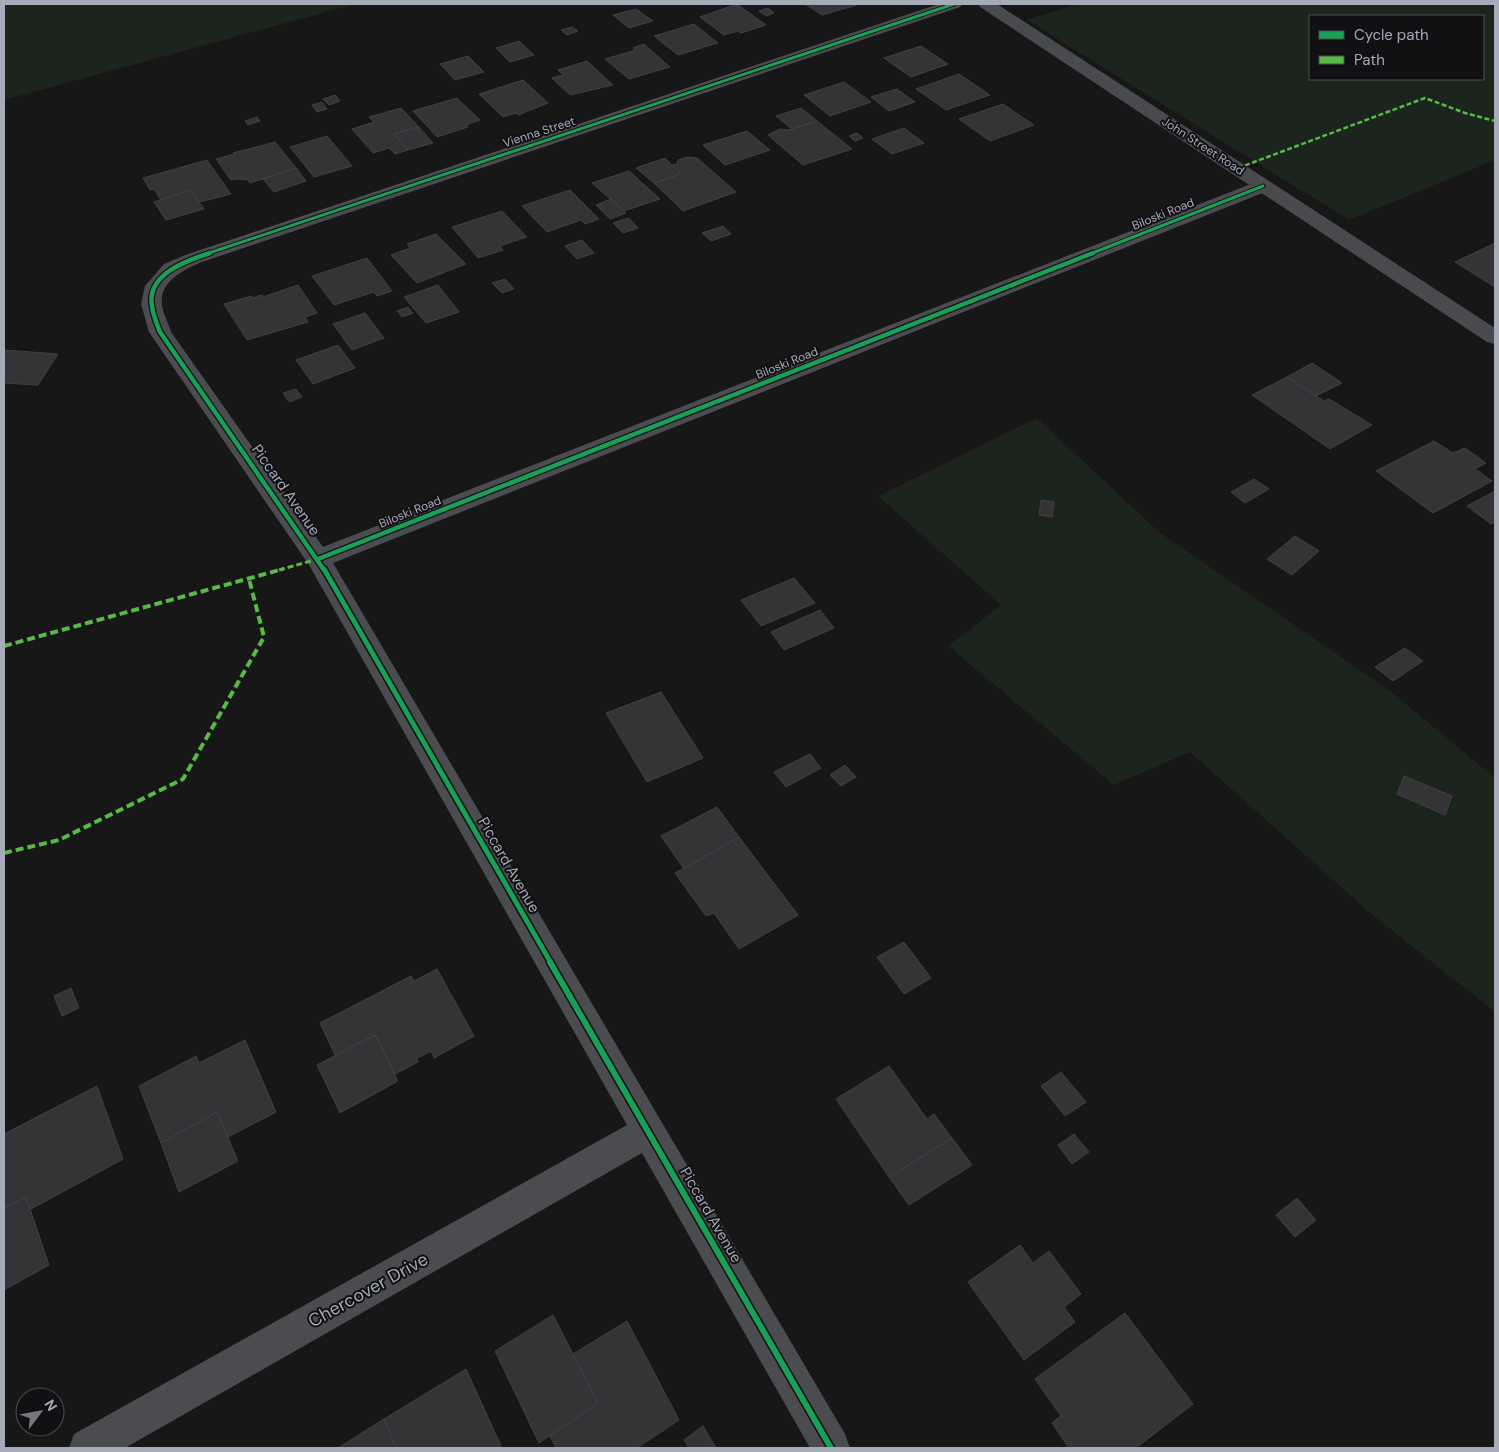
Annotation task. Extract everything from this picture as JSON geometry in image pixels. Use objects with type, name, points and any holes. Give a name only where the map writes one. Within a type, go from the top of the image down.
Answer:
[{"type":"main road","name":"John Street Road","points":[[986,4],[1495,337]]},
{"type":"street","name":"Vienna Street","points":[[151,304],[155,286],[171,268],[192,259],[954,4]]},
{"type":"street","name":"Biloski Road","points":[[318,559],[1263,186]]},
{"type":"street","name":"Piccard Avenue","points":[[151,304],[160,332],[318,559],[831,1448]]},
{"type":"street","name":"Chercover Drive","points":[[88,1448],[648,1131]]},
{"type":"shaded area","points":[[4,4],[356,4],[4,100]]},
{"type":"shaded area","points":[[1078,4],[1495,4],[1495,160],[1349,220],[1027,20]]},
{"type":"shaded area","points":[[1037,418],[1159,532],[1389,690],[1495,778],[1495,1012],[1369,912],[1190,752],[1114,785],[948,646],[1001,605],[878,496]]},
{"type":"building","points":[[737,4],[766,25],[741,33],[738,31],[724,35],[700,17]]},
{"type":"building","points":[[805,4],[860,4],[822,15]]},
{"type":"building","points":[[768,8],[774,13],[766,16],[759,11]]},
{"type":"building","points":[[636,9],[653,21],[629,28],[613,15]]},
{"type":"building","points":[[694,24],[718,43],[678,55],[654,36]]},
{"type":"building","points":[[572,27],[578,31],[567,35],[561,30]]},
{"type":"building","points":[[519,41],[534,55],[510,62],[496,48]]},
{"type":"building","points":[[644,44],[670,67],[629,79],[605,59],[636,50],[633,48]]},
{"type":"building","points":[[921,46],[948,64],[911,77],[884,58]]},
{"type":"building","points":[[468,56],[484,72],[455,80],[440,64]]},
{"type":"building","points":[[587,61],[613,85],[570,95],[552,78],[563,75],[558,70]]},
{"type":"building","points":[[959,74],[990,95],[946,110],[916,89]]},
{"type":"building","points":[[523,80],[548,103],[518,115],[516,113],[503,117],[479,94]]},
{"type":"building","points":[[844,82],[871,102],[830,116],[804,95]]},
{"type":"building","points":[[897,89],[915,102],[889,111],[871,97]]},
{"type":"building","points":[[335,95],[340,101],[329,105],[323,99]]},
{"type":"building","points":[[457,98],[480,120],[466,125],[468,127],[437,137],[413,111]]},
{"type":"building","points":[[322,102],[327,109],[317,112],[312,105]]},
{"type":"building","points":[[1003,104],[1034,125],[990,141],[959,119]]},
{"type":"building","points":[[401,108],[419,127],[394,134],[408,150],[395,154],[389,148],[373,153],[352,129],[374,122],[369,117]]},
{"type":"building","points":[[801,108],[817,121],[792,129],[776,116]]},
{"type":"building","points":[[257,117],[260,121],[248,125],[245,121]]},
{"type":"building","points":[[817,121],[852,149],[803,165],[768,135],[780,129],[789,130]]},
{"type":"building","points":[[419,127],[433,143],[408,150],[394,134]]},
{"type":"building","points":[[904,128],[924,143],[892,154],[872,139]]},
{"type":"building","points":[[747,131],[770,150],[725,165],[703,145]]},
{"type":"building","points":[[857,133],[863,138],[855,141],[849,136]]},
{"type":"building","points":[[327,136],[352,166],[314,177],[290,147]]},
{"type":"building","points":[[275,142],[296,168],[250,183],[248,180],[231,180],[216,159],[233,153]]},
{"type":"building","points":[[687,157],[697,158],[736,192],[683,211],[654,183],[681,174],[672,165],[677,164],[678,160]]},
{"type":"building","points":[[665,158],[681,174],[654,183],[636,168]]},
{"type":"building","points":[[207,160],[231,194],[199,202],[191,190],[161,200],[154,189],[150,190],[143,178]]},
{"type":"building","points":[[296,168],[306,181],[274,192],[263,179]]},
{"type":"building","points":[[629,171],[660,199],[624,211],[592,183]]},
{"type":"building","points":[[191,190],[204,209],[166,220],[154,202]]},
{"type":"building","points":[[570,190],[599,219],[585,224],[581,220],[547,232],[522,206]]},
{"type":"building","points":[[611,199],[626,213],[610,219],[596,205]]},
{"type":"building","points":[[502,211],[527,237],[500,246],[503,250],[478,258],[452,227]]},
{"type":"building","points":[[629,218],[638,228],[623,233],[613,223]]},
{"type":"building","points":[[723,226],[731,234],[711,241],[702,233]]},
{"type":"building","points":[[436,234],[466,264],[417,283],[391,255],[410,248],[407,244]]},
{"type":"building","points":[[582,240],[594,253],[577,259],[565,246]]},
{"type":"building","points":[[1495,243],[1495,287],[1455,262]]},
{"type":"building","points":[[367,258],[392,291],[377,296],[374,292],[334,305],[312,276]]},
{"type":"building","points":[[505,279],[514,289],[502,293],[492,283]]},
{"type":"building","points":[[298,285],[317,313],[305,317],[308,322],[247,340],[224,304],[251,296],[252,298],[262,295],[263,297]]},
{"type":"building","points":[[438,285],[459,312],[426,323],[404,297]]},
{"type":"building","points":[[408,307],[413,313],[402,317],[397,311]]},
{"type":"building","points":[[365,313],[384,338],[352,350],[333,324]]},
{"type":"building","points":[[338,345],[355,368],[313,384],[296,360]]},
{"type":"building","points":[[4,350],[58,354],[38,385],[4,383]]},
{"type":"building","points":[[1312,363],[1342,383],[1316,396],[1287,377]]},
{"type":"building","points":[[1287,377],[1324,401],[1329,399],[1372,425],[1330,449],[1252,395]]},
{"type":"building","points":[[296,389],[302,397],[289,402],[283,393]]},
{"type":"building","points":[[1434,441],[1453,453],[1465,448],[1486,463],[1475,469],[1492,481],[1433,513],[1376,471]]},
{"type":"building","points":[[1254,479],[1269,489],[1245,503],[1231,492]]},
{"type":"building","points":[[1495,491],[1495,522],[1491,524],[1467,506]]},
{"type":"building","points":[[1041,500],[1054,502],[1052,517],[1039,515]]},
{"type":"building","points":[[1295,536],[1319,551],[1292,575],[1267,559]]},
{"type":"building","points":[[794,578],[815,603],[761,626],[741,600]]},
{"type":"building","points":[[820,610],[834,628],[784,650],[771,632]]},
{"type":"building","points":[[1405,648],[1423,661],[1393,681],[1375,667]]},
{"type":"building","points":[[661,692],[703,758],[647,782],[606,713]]},
{"type":"building","points":[[810,754],[821,768],[786,787],[774,772]]},
{"type":"building","points":[[845,765],[856,777],[841,786],[830,775]]},
{"type":"building","points":[[1404,776],[1452,796],[1445,815],[1397,794]]},
{"type":"building","points":[[717,807],[739,837],[684,869],[661,836]]},
{"type":"building","points":[[739,837],[798,915],[739,949],[714,913],[706,916],[675,873]]},
{"type":"building","points":[[904,942],[931,978],[904,994],[877,957]]},
{"type":"building","points":[[437,969],[474,1036],[434,1058],[431,1051],[417,1058],[418,1062],[395,1074],[375,1035],[335,1055],[320,1023],[411,976],[414,981]]},
{"type":"building","points":[[71,988],[79,1008],[62,1016],[54,996]]},
{"type":"building","points":[[375,1035],[398,1081],[340,1113],[317,1065]]},
{"type":"building","points":[[245,1040],[276,1112],[228,1137],[217,1112],[161,1143],[139,1086],[196,1056],[199,1063]]},
{"type":"building","points":[[889,1066],[927,1119],[934,1114],[952,1138],[889,1177],[836,1099]]},
{"type":"building","points":[[1061,1072],[1086,1102],[1065,1116],[1041,1086]]},
{"type":"building","points":[[97,1086],[123,1159],[31,1209],[26,1197],[4,1208],[4,1134]]},
{"type":"building","points":[[217,1112],[238,1161],[179,1192],[161,1143]]},
{"type":"building","points":[[1074,1134],[1089,1152],[1072,1164],[1058,1145]]},
{"type":"building","points":[[952,1138],[972,1165],[909,1205],[889,1177]]},
{"type":"building","points":[[26,1197],[49,1265],[4,1290],[4,1208]]},
{"type":"building","points":[[1297,1198],[1316,1220],[1295,1237],[1276,1215]]},
{"type":"building","points":[[1020,1245],[1033,1263],[1049,1251],[1081,1294],[1064,1307],[1075,1322],[1024,1360],[968,1282]]},
{"type":"building","points":[[1125,1313],[1193,1404],[1136,1448],[1069,1448],[1052,1423],[1061,1416],[1035,1379]]},
{"type":"building","points":[[553,1315],[598,1403],[539,1443],[495,1351]]},
{"type":"building","points":[[627,1321],[679,1420],[637,1448],[556,1448],[550,1436],[598,1403],[573,1354]]},
{"type":"building","points":[[466,1369],[502,1448],[396,1448],[384,1419]]},
{"type":"building","points":[[384,1419],[396,1448],[338,1448]]},
{"type":"building","points":[[703,1426],[716,1448],[689,1448],[684,1440]]},
{"type":"marked path","points":[[1238,168],[1425,98],[1465,113],[1495,121]]},
{"type":"marked path","points":[[4,646],[318,559]]},
{"type":"marked path","points":[[4,853],[59,840],[183,779],[264,637],[249,579]]},
{"type":"cycle path","points":[[831,1448],[318,559],[160,332],[151,304],[155,286],[171,268],[192,259],[954,4]]},
{"type":"cycle path","points":[[318,559],[1263,186]]}]
